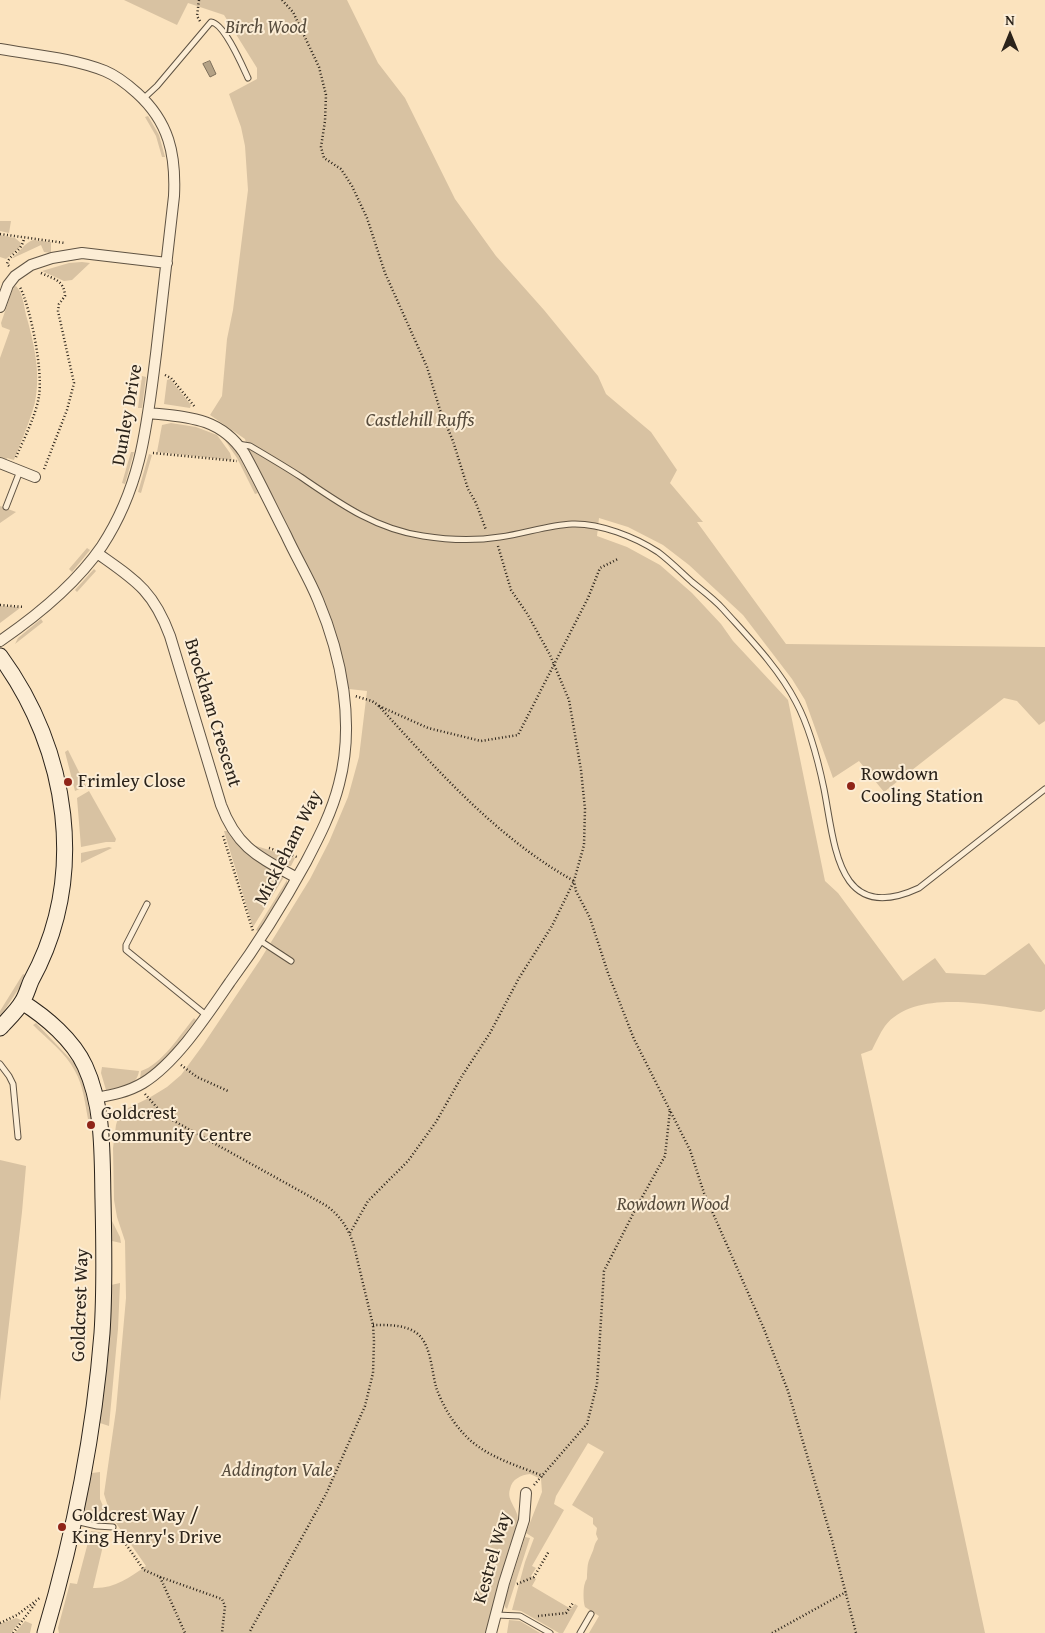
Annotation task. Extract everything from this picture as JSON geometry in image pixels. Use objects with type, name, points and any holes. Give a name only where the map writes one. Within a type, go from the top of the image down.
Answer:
[{"type":"street","name":"Dunley Drive","points":[[0,49],[71,62],[103,71],[123,82],[144,99],[158,116],[167,132],[174,164],[174,196],[149,413],[135,477],[122,510],[97,553],[56,598],[0,641]]},
{"type":"street","points":[[0,307],[8,285],[14,276],[34,264],[52,258],[75,253],[167,263]]},
{"type":"street","name":"Mickleham Way","points":[[95,1098],[118,1094],[140,1085],[172,1057],[206,1015],[259,940],[297,878],[326,821],[340,783],[345,743],[344,694],[334,645],[318,600],[248,460],[238,444],[217,427],[199,419],[149,413]]},
{"type":"street","points":[[0,463],[35,477]]},
{"type":"street","name":"Brockham Crescent","points":[[97,553],[139,584],[155,602],[162,616],[170,636],[220,800],[238,838],[250,851],[266,862],[297,878]]},
{"type":"street","points":[[0,656],[21,687],[39,727],[57,783],[65,823],[64,862],[56,922],[47,950],[22,1002],[0,1028]]},
{"type":"street","name":"Goldcrest Way","points":[[22,1002],[48,1022],[78,1053],[86,1068],[95,1098],[100,1128],[103,1178],[104,1261],[102,1331],[90,1438],[74,1521],[45,1633]]},
{"type":"street","name":"Kestrel Way","points":[[491,1633],[524,1520],[526,1493]]},
{"type":"lane","points":[[144,99],[211,22],[218,25],[248,78]]},
{"type":"lane","points":[[238,444],[250,446],[355,513],[389,528],[422,536],[467,540],[493,538],[572,524],[600,526],[626,536],[657,552],[721,606],[772,664],[797,703],[821,774],[836,854],[848,878],[855,887],[872,897],[892,898],[903,896],[919,888],[1045,789]]},
{"type":"lane","points":[[6,506],[16,469]]},
{"type":"lane","points":[[147,904],[126,945],[126,950],[206,1015]]},
{"type":"lane","points":[[259,940],[291,961]]},
{"type":"lane","points":[[0,1064],[13,1084],[18,1137]]},
{"type":"lane","points":[[74,1521],[113,1527]]},
{"type":"lane","points":[[580,1633],[591,1614]]},
{"type":"lane","points":[[496,1615],[520,1616],[550,1633]]},
{"type":"path","points":[[198,0],[197,16],[204,29]]},
{"type":"path","points":[[282,0],[293,12],[319,67],[326,95],[321,147],[324,158],[341,169],[352,186],[367,218],[385,273],[427,367],[468,490],[476,503],[487,534],[497,541],[511,590],[528,615],[554,663],[569,700],[583,790],[584,845],[574,881],[552,926],[519,978],[490,1033],[462,1076],[436,1122],[408,1162],[368,1201],[350,1233]]},
{"type":"path","points":[[0,234],[68,244],[71,245],[75,253]]},
{"type":"path","points":[[16,469],[39,395],[37,350],[22,290],[8,261],[21,248],[24,238]]},
{"type":"path","points":[[34,264],[39,272],[61,282],[64,286],[65,296],[58,311],[74,380],[66,410],[46,467],[35,477]]},
{"type":"path","points":[[154,372],[171,378],[194,406],[199,419]]},
{"type":"path","points":[[142,452],[233,461],[248,460]]},
{"type":"path","points":[[344,694],[372,701],[428,728],[480,740],[518,735],[588,598],[600,568],[618,559]]},
{"type":"path","points":[[0,605],[24,607]]},
{"type":"path","points":[[378,705],[420,751],[495,826],[530,853],[574,881],[576,891],[590,918],[608,973],[634,1039],[690,1150],[704,1193],[764,1329],[788,1391],[856,1633]]},
{"type":"path","points":[[230,824],[222,832],[250,925],[259,940]]},
{"type":"path","points":[[172,1057],[192,1074],[228,1092]]},
{"type":"path","points":[[140,1085],[154,1105],[168,1117],[327,1206],[344,1222],[354,1246],[372,1325],[374,1341],[373,1373],[365,1406],[357,1428],[314,1518],[249,1633]]},
{"type":"path","points":[[526,1493],[587,1424],[597,1384],[604,1271],[634,1210],[665,1156],[670,1108]]},
{"type":"path","points":[[372,1325],[394,1325],[409,1329],[420,1336],[426,1348],[437,1388],[446,1410],[462,1433],[476,1445],[495,1456],[543,1476]]},
{"type":"path","points":[[113,1527],[144,1570],[222,1599],[225,1606],[222,1633]]},
{"type":"path","points":[[517,1584],[534,1577],[549,1551]]},
{"type":"path","points":[[160,1577],[185,1633]]},
{"type":"path","points":[[772,1633],[846,1592]]},
{"type":"path","points":[[0,1623],[17,1615],[43,1595]]},
{"type":"path","points":[[13,1633],[37,1600]]},
{"type":"path","points":[[529,1620],[542,1615],[566,1613],[573,1602]]},
{"type":"green space","points":[[124,0],[347,0],[378,63],[405,98],[455,199],[496,256],[544,310],[598,376],[606,394],[651,432],[677,470],[670,483],[703,522],[697,522],[786,644],[1045,647],[1045,721],[1039,725],[1017,701],[1004,698],[884,792],[859,761],[833,778],[805,700],[792,679],[743,615],[689,565],[663,545],[628,527],[599,518],[597,536],[627,547],[660,565],[692,593],[721,624],[733,641],[788,700],[825,881],[838,893],[903,981],[935,958],[946,973],[985,975],[1029,943],[1045,965],[1045,1009],[1041,1012],[958,1002],[916,1006],[899,1014],[885,1026],[872,1050],[861,1054],[985,1633],[589,1633],[599,1616],[585,1607],[584,1602],[584,1585],[587,1579],[588,1562],[598,1539],[596,1534],[597,1528],[593,1524],[593,1518],[572,1505],[604,1452],[588,1443],[556,1496],[554,1504],[564,1510],[532,1566],[536,1568],[531,1576],[536,1579],[532,1586],[571,1609],[575,1604],[578,1606],[563,1633],[559,1633],[521,1611],[512,1610],[525,1562],[534,1538],[526,1533],[542,1492],[541,1479],[530,1474],[517,1478],[510,1489],[511,1501],[517,1513],[518,1521],[486,1633],[59,1633],[58,1628],[70,1583],[77,1584],[91,1531],[106,1533],[93,1588],[115,1585],[146,1566],[111,1516],[104,1494],[116,1410],[126,1298],[125,1241],[117,1217],[114,1200],[113,1148],[119,1115],[122,1111],[167,1087],[181,1075],[260,960],[310,879],[329,842],[348,797],[359,757],[367,691],[349,689],[337,637],[322,597],[249,453],[245,439],[210,415],[222,396],[227,339],[233,310],[248,190],[245,146],[241,127],[229,94],[257,79],[257,68],[224,15],[188,3],[177,25]]},
{"type":"green space","points":[[148,116],[159,135],[165,157],[162,157],[156,136],[145,117]]},
{"type":"green space","points":[[0,221],[11,221],[9,233],[0,231]]},
{"type":"green space","points":[[0,235],[15,238],[21,243],[20,247],[6,259],[0,257]]},
{"type":"green space","points":[[33,240],[51,242],[51,253],[44,252],[41,245],[11,259],[27,243]]},
{"type":"green space","points":[[69,263],[90,263],[72,280],[64,281],[42,271]]},
{"type":"green space","points":[[16,286],[23,300],[34,347],[37,391],[31,417],[14,460],[7,458],[5,461],[0,459],[0,358],[10,330],[2,327],[1,323],[12,291]]},
{"type":"green space","points":[[142,376],[146,377],[142,408],[138,408]]},
{"type":"green space","points":[[170,379],[191,405],[190,408],[164,404],[167,380]]},
{"type":"green space","points":[[171,423],[196,427],[217,435],[230,453],[232,460],[157,452],[162,425]]},
{"type":"green space","points":[[224,439],[235,449],[258,493],[255,494],[237,458]]},
{"type":"green space","points":[[131,452],[134,452],[125,484],[122,483]]},
{"type":"green space","points":[[149,454],[152,455],[141,493],[138,492]]},
{"type":"green space","points":[[0,506],[16,512],[0,523]]},
{"type":"green space","points":[[87,548],[90,550],[72,572],[69,569]]},
{"type":"green space","points":[[94,569],[96,571],[77,592],[75,590]]},
{"type":"green space","points":[[0,606],[18,607],[20,608],[0,623]]},
{"type":"green space","points":[[41,619],[43,622],[15,644],[18,638]]},
{"type":"green space","points":[[68,750],[86,786],[75,791],[65,752]]},
{"type":"green space","points":[[89,791],[116,839],[115,842],[81,847],[77,798]]},
{"type":"green space","points":[[224,831],[227,831],[239,846],[253,858],[284,877],[253,927]]},
{"type":"green space","points":[[253,845],[295,858],[291,866],[281,864],[265,856]]},
{"type":"green space","points":[[112,848],[81,863],[81,853]]},
{"type":"green space","points":[[287,880],[287,886],[259,932],[256,930]]},
{"type":"green space","points":[[23,974],[27,976],[0,1017],[0,1011]]},
{"type":"green space","points":[[194,1018],[196,1020],[170,1052],[156,1067],[140,1079],[141,1071],[156,1063],[163,1056]]},
{"type":"green space","points":[[36,1023],[76,1065],[84,1085],[91,1119],[88,1119],[78,1076],[61,1052],[33,1025]]},
{"type":"green space","points":[[102,1067],[139,1071],[135,1081],[131,1084],[122,1088],[106,1090],[101,1073]]},
{"type":"green space","points":[[0,1160],[26,1166],[0,1401]]},
{"type":"green space","points":[[111,1219],[120,1237],[121,1243],[112,1241]]},
{"type":"green space","points":[[120,1283],[118,1329],[109,1426],[100,1423],[108,1360],[111,1285]]},
{"type":"green space","points":[[100,1472],[100,1499],[109,1520],[106,1522],[86,1519],[83,1516],[92,1473]]},
{"type":"green space","points":[[525,1537],[530,1538],[507,1609],[505,1607],[505,1600]]},
{"type":"green space","points":[[16,1618],[21,1620],[11,1633],[0,1633],[0,1624]]},
{"type":"green space","points":[[509,1620],[520,1621],[540,1633],[507,1633]]},
{"type":"green space","points":[[25,1621],[32,1624],[30,1633],[15,1633]]},
{"type":"shaded area","points":[[210,61],[216,74],[210,77],[203,64]]},
{"type":"place","name":"Frimley Close","points":[[68,782]]},
{"type":"place","name":"Rowdown Cooling Station","points":[[851,786]]},
{"type":"place","name":"Goldcrest Community Centre","points":[[91,1125]]},
{"type":"place","name":"Goldcrest Way / King Henry's Drive","points":[[62,1527]]},
{"type":"park label","name":"Birch Wood","points":[[266,28]]},
{"type":"park label","name":"Castlehill Ruffs","points":[[420,421]]},
{"type":"park label","name":"Rowdown Wood","points":[[673,1205]]},
{"type":"park label","name":"Addington Vale","points":[[277,1471]]}]
